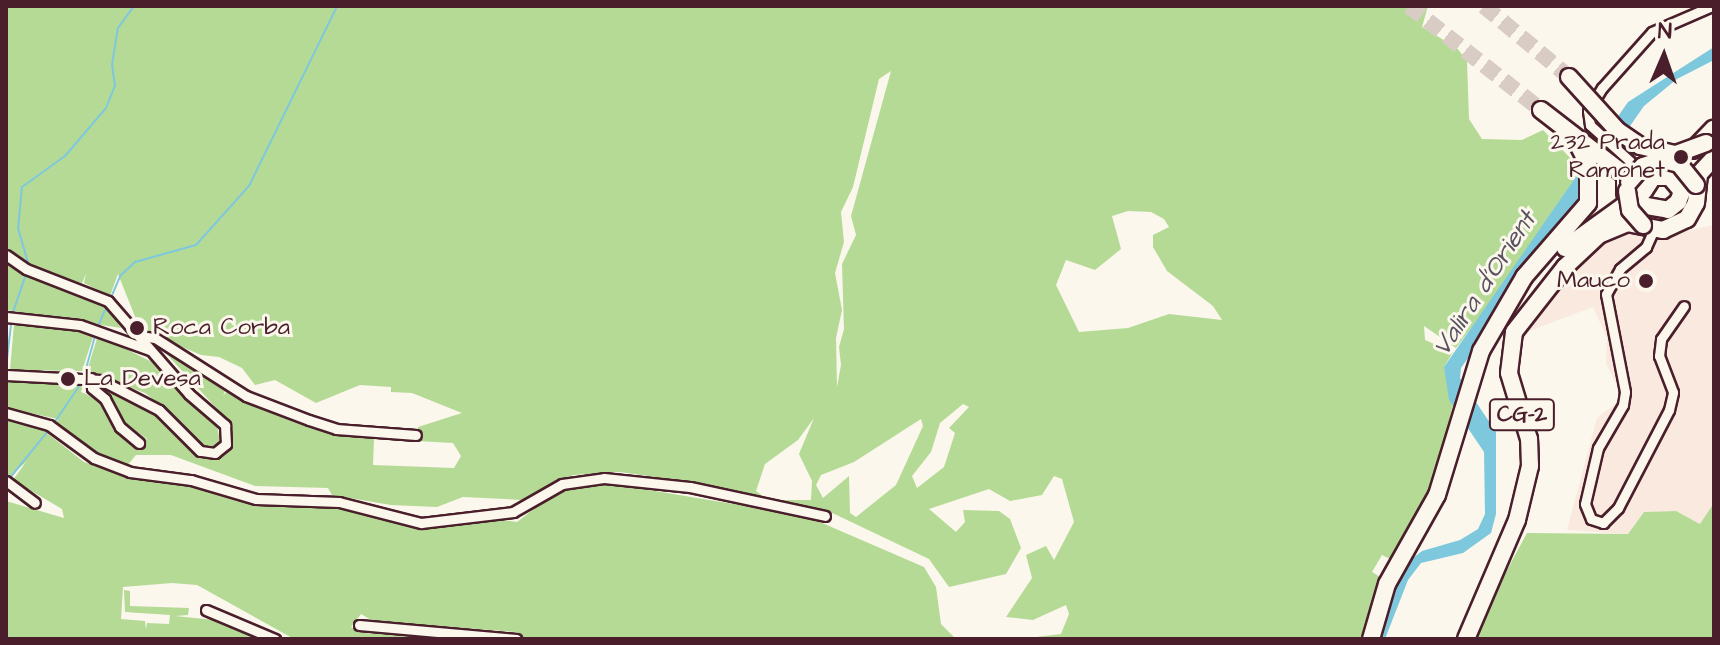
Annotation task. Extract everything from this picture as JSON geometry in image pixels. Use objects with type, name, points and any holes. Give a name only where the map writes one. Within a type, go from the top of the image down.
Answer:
[{"type":"highway","points":[[1569,77],[1618,131],[1653,161],[1649,184],[1630,210],[1649,227]]},
{"type":"highway","points":[[1541,110],[1621,170],[1649,184],[1671,209],[1688,187]]},
{"type":"highway","points":[[1618,131],[1640,146],[1666,153],[1712,142]]},
{"type":"highway","points":[[1574,137],[1591,178],[1588,203],[1575,225]]},
{"type":"highway","name":"CG-2","points":[[1371,639],[1387,584],[1412,545],[1437,495],[1474,367],[1513,293],[1575,225],[1649,184],[1712,142]]},
{"type":"highway","name":"CG-2","points":[[1466,639],[1522,504],[1531,451],[1508,357],[1517,327],[1589,243],[1619,224],[1672,228],[1687,219],[1696,203],[1688,187],[1712,142]]},
{"type":"highway","name":"CG-2","points":[[1649,184],[1653,161]]},
{"type":"highway","points":[[1474,367],[1515,307],[1567,247],[1649,184],[1688,187]]},
{"type":"highway","points":[[1515,307],[1501,352],[1524,453],[1522,504]]},
{"type":"street","points":[[1649,184],[1590,125],[1588,111],[1634,48],[1672,20],[1712,6]]},
{"type":"street","points":[[1649,227],[1646,247],[1620,269],[1606,294],[1625,392],[1598,448],[1585,504],[1586,513],[1603,523],[1618,508],[1669,410],[1673,392],[1659,356],[1661,339],[1684,306]]},
{"type":"street","points":[[6,255],[26,269],[109,301],[152,351],[225,425],[221,450],[200,451],[147,401],[86,377],[6,375]]},
{"type":"street","points":[[6,317],[97,330],[152,351]]},
{"type":"street","points":[[115,335],[129,323]]},
{"type":"street","points":[[140,336],[155,338],[246,396],[309,420],[336,429],[416,435]]},
{"type":"street","points":[[86,377],[92,388],[105,399],[120,427],[139,443]]},
{"type":"street","points":[[6,413],[51,426],[94,458],[130,472],[191,480],[256,499],[339,502],[431,524],[465,514],[513,512],[562,484],[604,478],[690,487],[825,516]]},
{"type":"street","points":[[7,482],[35,503]]},
{"type":"street","points":[[206,610],[275,639]]},
{"type":"street","points":[[359,625],[516,639]]},
{"type":"shaded area","points":[[1714,225],[1714,503],[1701,524],[1676,511],[1644,512],[1628,534],[1567,530],[1597,418],[1616,403],[1620,393],[1606,363],[1607,338],[1593,307],[1519,335],[1552,289],[1593,247],[1619,229],[1660,237]]},
{"type":"green space","points":[[6,6],[1428,6],[1422,27],[1457,48],[1467,61],[1469,119],[1482,139],[1522,140],[1543,130],[1581,169],[1522,260],[1456,348],[1424,326],[1425,340],[1453,352],[1444,367],[1453,405],[1430,497],[1392,560],[1382,555],[1372,572],[1382,578],[1361,639],[1020,639],[1061,634],[1069,614],[1066,605],[1033,620],[1006,617],[1032,578],[1026,555],[1046,546],[1054,560],[1074,522],[1062,479],[1054,476],[1042,495],[1010,501],[989,489],[929,509],[956,532],[965,522],[963,510],[999,511],[1010,519],[1021,548],[1006,574],[949,587],[929,559],[826,510],[767,503],[704,484],[620,472],[573,475],[523,500],[463,497],[437,507],[391,505],[332,495],[328,488],[255,486],[171,455],[136,455],[126,467],[97,452],[56,423],[58,419],[6,408],[6,381],[84,383],[81,392],[97,399],[113,428],[140,448],[147,439],[125,423],[103,387],[155,412],[194,452],[211,457],[221,454],[233,442],[231,424],[162,349],[225,391],[223,396],[227,391],[307,426],[374,439],[373,465],[454,468],[461,456],[453,443],[417,441],[418,427],[462,413],[412,393],[391,392],[391,387],[360,385],[316,403],[275,380],[255,385],[242,368],[219,357],[201,355],[140,329],[118,274],[110,296],[84,283],[86,274],[82,283],[50,275],[6,248]],"holes":[[[891,71],[851,216],[856,235],[842,264],[844,329],[839,347],[841,365],[837,387],[836,338],[842,310],[835,273],[844,242],[841,212],[853,187],[879,79]],[[1128,211],[1151,212],[1164,219],[1169,227],[1153,235],[1153,247],[1167,271],[1213,306],[1222,320],[1169,314],[1128,328],[1079,332],[1056,285],[1066,260],[1095,270],[1121,249],[1112,216]],[[963,404],[969,407],[949,428],[955,433],[944,467],[917,488],[912,476],[931,452],[940,423]],[[814,418],[799,454],[812,481],[811,500],[768,500],[756,491],[765,464],[798,440]],[[921,419],[923,426],[896,485],[856,517],[850,513],[849,476],[823,498],[816,485],[821,475],[854,462]]]},
{"type":"green space","points":[[6,260],[33,278],[105,303],[121,328],[6,310]]},
{"type":"green space","points":[[14,324],[94,334],[82,371],[10,370]]},
{"type":"green space","points":[[98,335],[154,363],[217,425],[220,443],[208,449],[201,446],[177,418],[145,393],[87,371]]},
{"type":"green space","points":[[6,419],[43,430],[84,462],[121,475],[196,486],[264,504],[333,505],[428,528],[482,517],[517,522],[559,490],[606,483],[806,516],[924,567],[936,587],[941,624],[956,639],[527,639],[516,632],[373,621],[361,614],[351,627],[364,633],[456,639],[294,639],[197,585],[172,583],[123,587],[121,619],[145,621],[146,629],[147,623],[169,624],[170,615],[125,612],[124,590],[130,591],[130,606],[189,608],[188,615],[175,616],[245,623],[245,632],[269,639],[6,639],[6,501],[64,518],[62,509],[13,480],[26,462],[9,477],[6,473]]},
{"type":"green space","points":[[1714,503],[1714,639],[1470,639],[1527,533],[1628,534],[1644,512],[1676,511],[1700,524]]},
{"type":"water","name":"Valira d'Orient","points":[[1714,47],[1714,60],[1677,79],[1644,106],[1461,368],[1460,378],[1496,432],[1496,514],[1491,533],[1463,553],[1421,563],[1408,580],[1385,639],[1377,639],[1404,565],[1422,551],[1460,540],[1478,529],[1485,514],[1484,452],[1449,400],[1444,367],[1628,102]]},
{"type":"waterway","points":[[28,263],[18,229],[22,187],[65,156],[106,108],[115,86],[112,65],[118,28],[134,6]]},
{"type":"waterway","points":[[110,300],[120,276],[135,262],[196,245],[249,186],[337,6]]},
{"type":"waterway","points":[[12,315],[26,274]]},
{"type":"waterway","points":[[98,326],[107,306]]},
{"type":"waterway","points":[[6,368],[11,325]]},
{"type":"waterway","points":[[84,376],[95,336]]},
{"type":"waterway","points":[[54,423],[82,382]]},
{"type":"waterway","points":[[9,479],[48,431]]},
{"type":"tunnel","points":[[1409,6],[1541,110]]},
{"type":"tunnel","points":[[1484,6],[1569,77]]},
{"type":"place","name":"232 Prada Ramonet","points":[[1681,157]]},
{"type":"place","name":"Mauco","points":[[1646,281]]},
{"type":"place","name":"Roca Corba","points":[[137,328]]},
{"type":"place","name":"La Devesa","points":[[68,379]]}]
